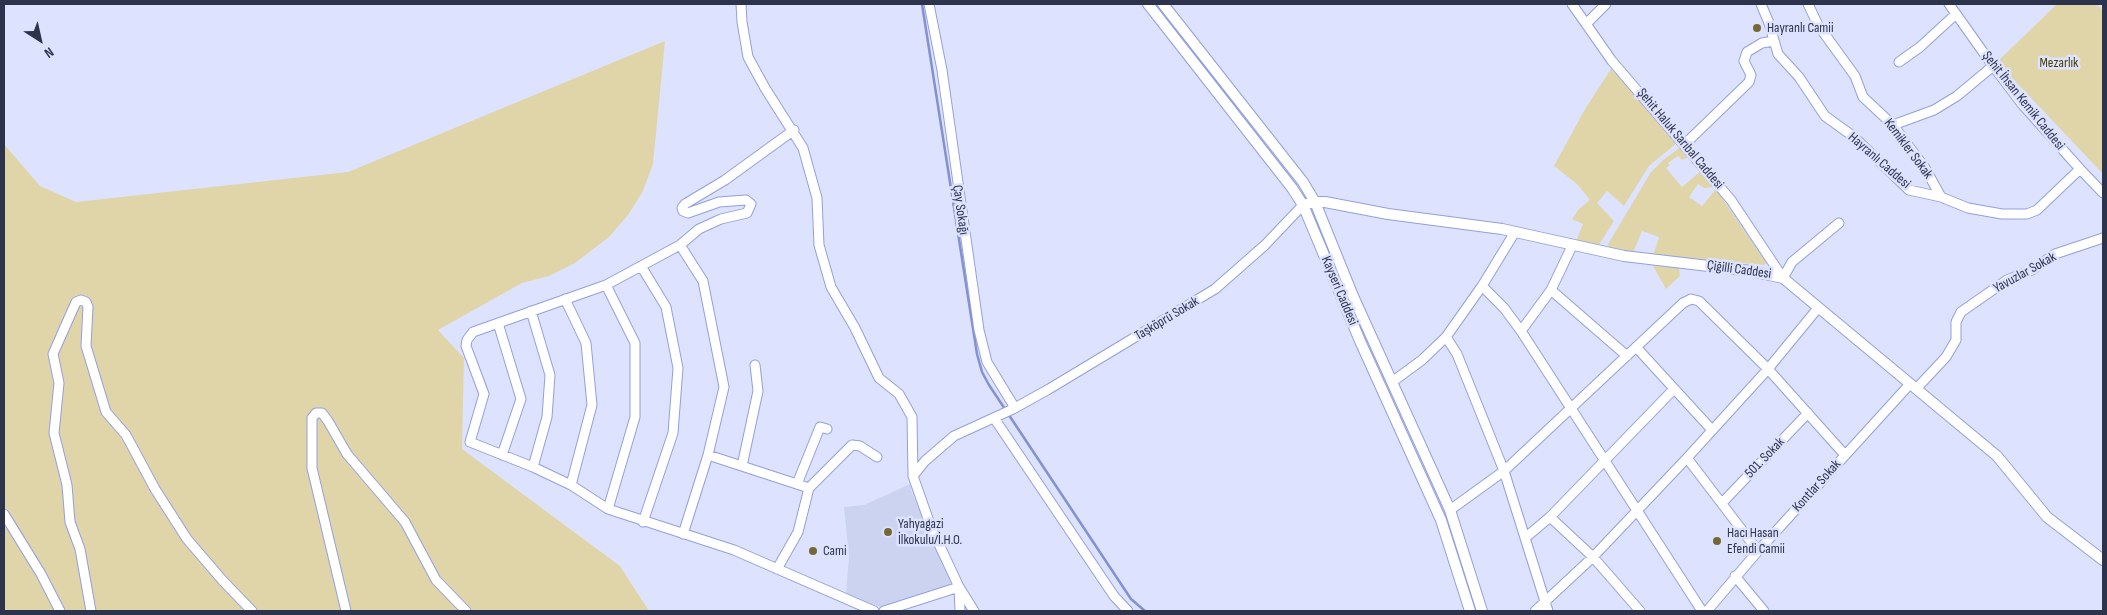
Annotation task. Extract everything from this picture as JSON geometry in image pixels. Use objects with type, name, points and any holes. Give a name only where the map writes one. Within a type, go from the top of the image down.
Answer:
[{"type":"main road","name":"Kayseri Caddesi","points":[[1148,4],[1292,188],[1303,206],[1360,341],[1441,520],[1470,611]]},
{"type":"main road","name":"Kayseri Caddesi","points":[[1163,4],[1303,182],[1315,202],[1354,296],[1450,510],[1482,611]]},
{"type":"main road","name":"Çiğilli Caddesi","points":[[1303,206],[1315,202],[1515,232],[1624,256],[1751,271],[1784,278],[1997,456],[2047,517],[2103,560]]},
{"type":"street","points":[[742,4],[742,22],[748,57],[765,88],[804,148],[817,198],[819,245],[831,287],[855,328],[879,378],[899,394],[912,417],[913,476],[931,527],[959,587],[974,611]]},
{"type":"street","name":"Çay Sokağı","points":[[929,4],[942,70],[979,330],[987,362],[1014,409]]},
{"type":"street","name":"Şehit Haluk Sarıbal Caddesi","points":[[1572,4],[1612,61],[1731,200],[1784,278]]},
{"type":"street","points":[[1587,23],[1606,4]]},
{"type":"street","name":"Hayranlı Caddesi","points":[[1761,4],[1778,54],[1799,77],[1826,116],[1854,137],[1909,190],[1941,197],[1968,208],[2002,214],[2033,212],[2080,169]]},
{"type":"street","name":"Kemikler Sokak","points":[[1808,4],[1818,25],[1855,76],[1863,97],[1893,125],[1925,168],[1941,197]]},
{"type":"street","name":"Şehit İhsan Kemik Caddesi","points":[[1949,4],[2022,104],[2103,193]]},
{"type":"street","points":[[1899,62],[1920,48],[1956,14]]},
{"type":"street","points":[[1685,144],[1749,82],[1751,75],[1744,61],[1747,52],[1756,45],[1774,41]]},
{"type":"street","points":[[1893,125],[1934,110],[1957,96],[1993,66]]},
{"type":"street","points":[[794,130],[725,180],[684,205],[683,211],[688,213],[719,202],[746,200],[751,204],[747,213],[721,219],[699,229],[680,245],[606,285],[473,332],[467,340],[466,346],[484,394],[470,442],[533,467],[570,485],[608,509],[643,522],[734,550],[874,611]]},
{"type":"street","name":"Taşköprü Sokak","points":[[913,476],[925,461],[954,436],[1014,409],[1100,360],[1215,289],[1265,245],[1303,206]]},
{"type":"street","points":[[1784,278],[1792,262],[1838,223]]},
{"type":"street","points":[[1392,382],[1422,360],[1446,337],[1482,286],[1515,232]]},
{"type":"street","name":"Yavuzlar Sokak","points":[[1913,387],[1946,356],[1956,340],[1956,322],[1961,312],[2007,280],[2032,270],[2055,254],[2103,238]]},
{"type":"street","points":[[680,245],[703,281],[724,387],[708,455],[683,534]]},
{"type":"street","points":[[1521,331],[1551,290],[1572,246]]},
{"type":"street","points":[[641,266],[666,307],[678,368],[673,433],[643,522]]},
{"type":"street","points":[[606,285],[635,343],[635,417],[608,509]]},
{"type":"street","points":[[1482,286],[1504,308],[1521,331],[1702,611]]},
{"type":"street","points":[[1551,290],[1627,356]]},
{"type":"street","points":[[565,299],[586,343],[592,405],[570,485]]},
{"type":"street","points":[[1450,510],[1504,471],[1683,303],[1694,299],[1699,301],[1768,369],[1846,455]]},
{"type":"street","points":[[91,611],[80,549],[70,522],[67,485],[54,433],[58,383],[53,354],[76,302],[80,300],[86,302],[88,307],[86,346],[106,412],[126,435],[155,489],[188,538],[223,582],[252,611]]},
{"type":"street","points":[[1535,611],[1547,607],[1687,458],[1768,369],[1818,308]]},
{"type":"street","points":[[531,311],[550,375],[547,417],[533,467]]},
{"type":"street","points":[[498,323],[521,399],[502,455]]},
{"type":"street","points":[[1446,337],[1457,354],[1504,471],[1547,607]]},
{"type":"street","points":[[1636,348],[1712,430]]},
{"type":"street","points":[[742,466],[758,391],[754,365]]},
{"type":"street","name":"Kontlar Sokak","points":[[1707,611],[1758,550],[1846,455],[1913,387]]},
{"type":"street","points":[[1525,538],[1550,516],[1674,389]]},
{"type":"street","points":[[346,611],[312,468],[312,418],[316,413],[322,413],[347,454],[404,522],[436,580],[466,611]]},
{"type":"street","name":"501. Sokak","points":[[1722,503],[1808,413]]},
{"type":"street","points":[[994,418],[1114,596],[1128,611]]},
{"type":"street","points":[[797,484],[820,427],[826,429]]},
{"type":"street","points":[[777,569],[798,532],[809,488],[852,446],[860,446],[877,457]]},
{"type":"street","points":[[708,455],[809,488]]},
{"type":"street","points":[[1687,458],[1758,550]]},
{"type":"street","points":[[4,514],[41,574],[60,611]]},
{"type":"street","points":[[1550,516],[1593,557],[1635,610]]},
{"type":"street","points":[[1735,576],[1764,611]]},
{"type":"street","points":[[884,611],[959,587]]},
{"type":"street","points":[[959,587],[960,611]]},
{"type":"shaded area","name":"Yahyagazi İlkokulu/İ.H.O.","points":[[910,484],[912,493],[952,582],[945,590],[880,607],[846,594],[849,557],[844,507],[864,505]]},
{"type":"green space","name":"Mezarlık","points":[[2057,4],[2096,4],[2103,10],[2103,174],[1997,62]]},
{"type":"green space","points":[[665,41],[653,164],[643,191],[628,215],[609,237],[575,263],[549,276],[522,283],[438,330],[464,358],[462,449],[620,566],[649,611],[4,611],[4,144],[40,186],[76,202],[348,172]]},
{"type":"green space","points":[[1611,69],[1678,142],[1649,166],[1624,206],[1607,191],[1597,203],[1614,221],[1597,248],[1576,241],[1583,224],[1572,219],[1579,209],[1590,200],[1577,184],[1554,166],[1585,109]]},
{"type":"green space","points":[[1682,146],[1691,156],[1682,160],[1678,156],[1668,163],[1670,165],[1666,168],[1682,187],[1702,170],[1715,187],[1704,188],[1698,184],[1689,197],[1702,206],[1716,189],[1765,261],[1764,265],[1653,255],[1659,237],[1642,231],[1633,253],[1609,248],[1608,244],[1651,172]]},
{"type":"green space","points":[[1653,266],[1679,268],[1680,276],[1666,289]]},
{"type":"waterway","points":[[922,4],[977,354],[982,372],[1131,599],[1145,611]]},
{"type":"place","name":"Hayranlı Camii","points":[[1757,28]]},
{"type":"place","name":"Yahyagazi İlkokulu/İ.H.O.","points":[[888,532]]},
{"type":"place","name":"Hacı Hasan Efendi Camii","points":[[1717,541]]},
{"type":"place","name":"Cami","points":[[813,551]]}]
